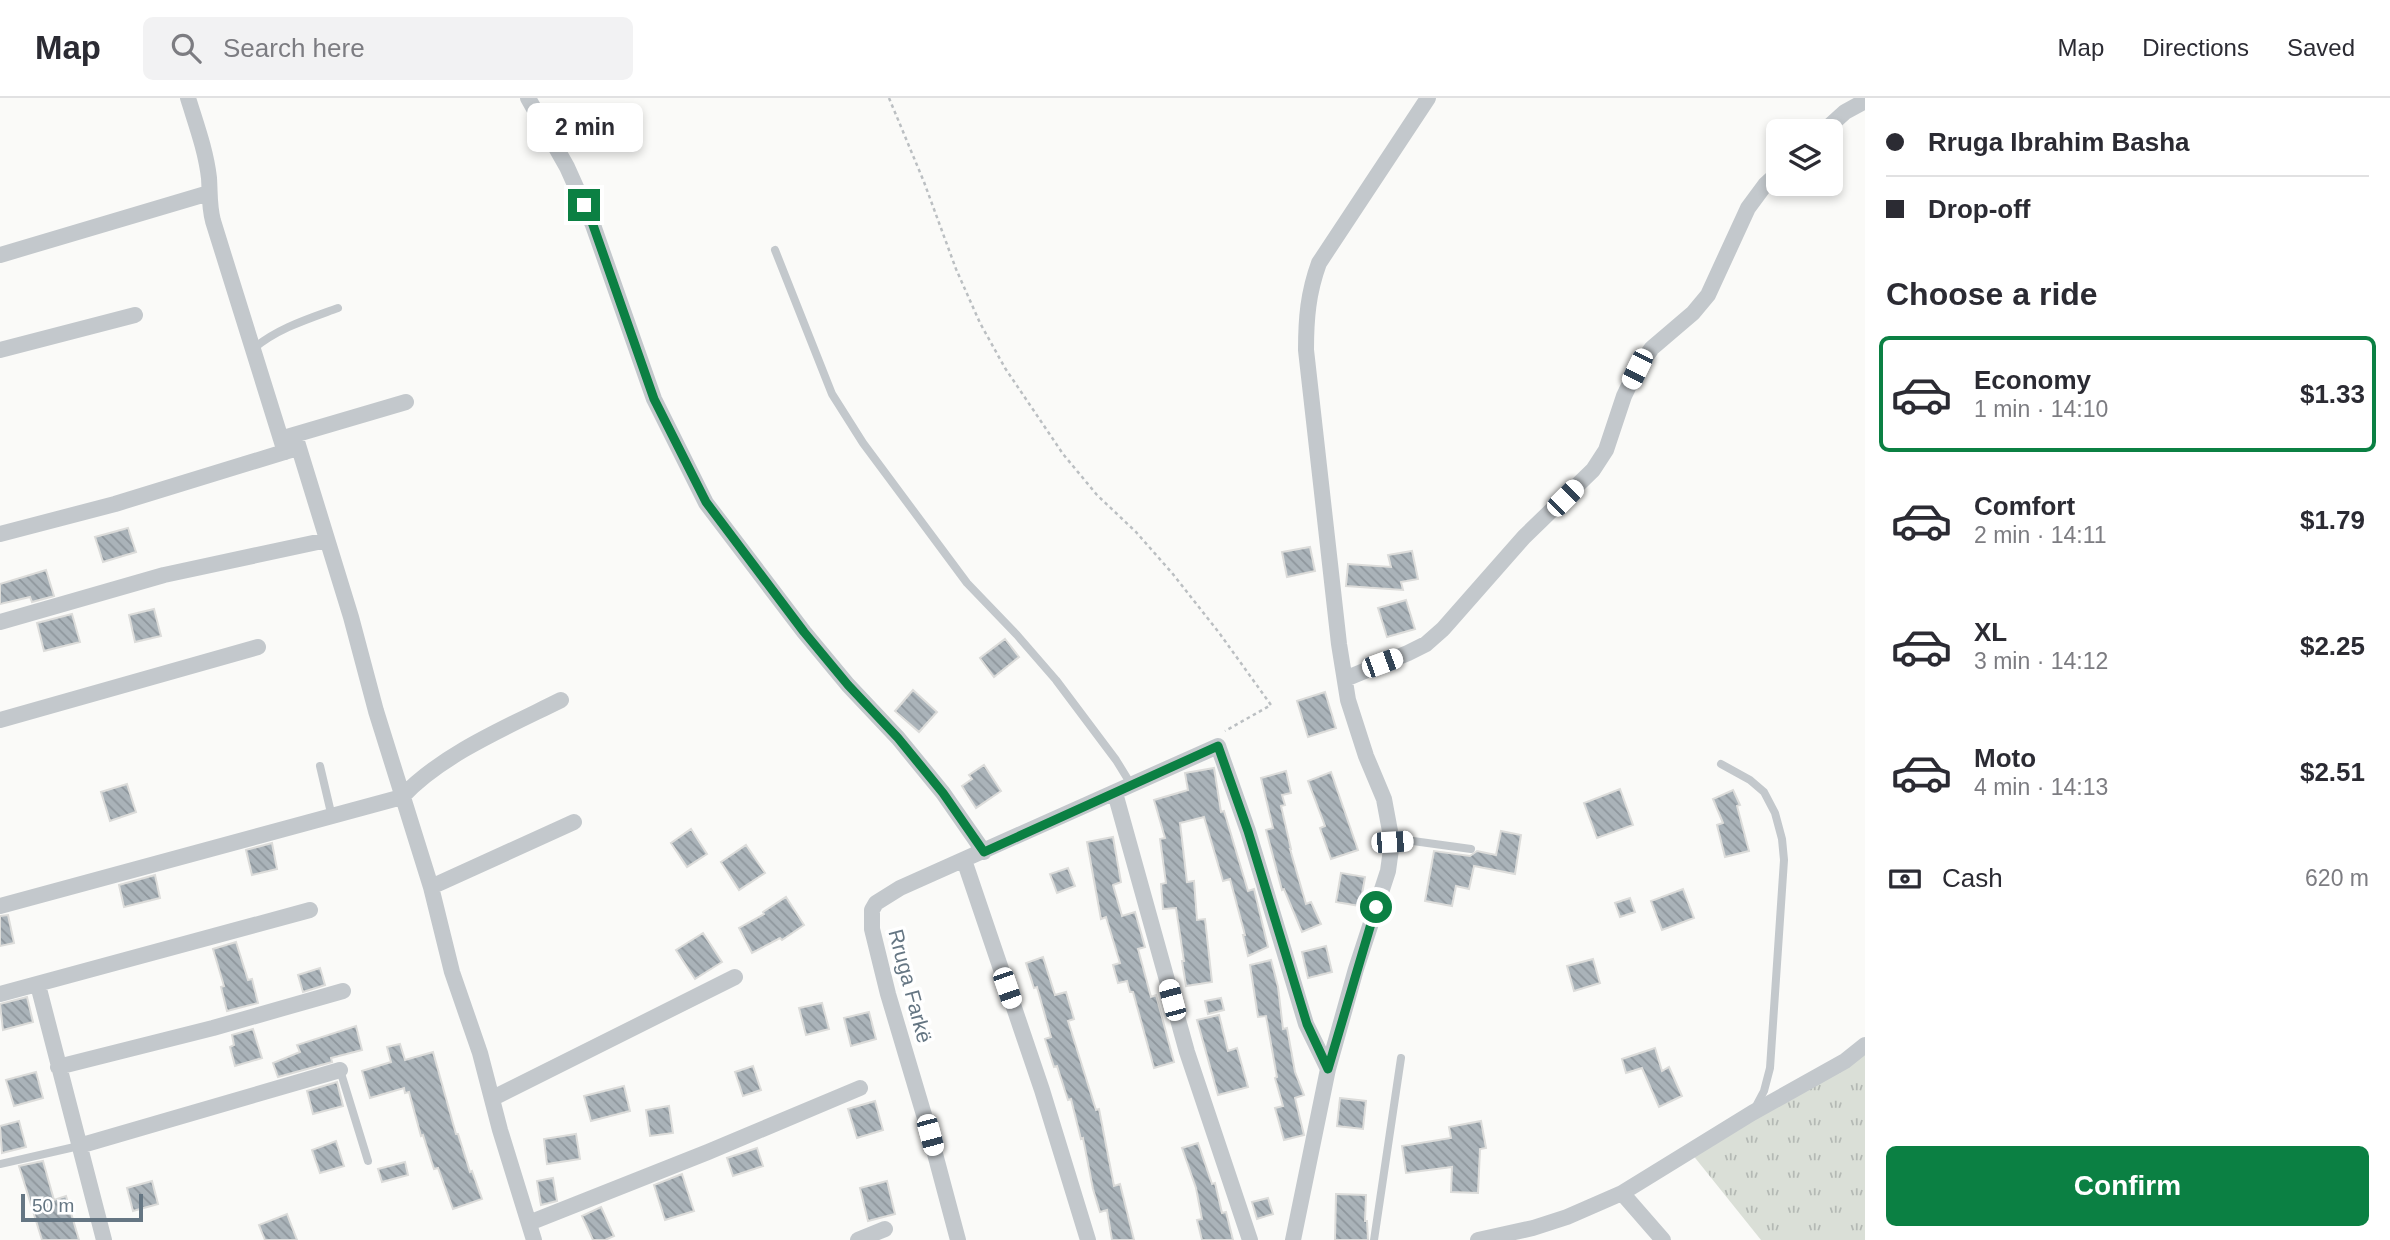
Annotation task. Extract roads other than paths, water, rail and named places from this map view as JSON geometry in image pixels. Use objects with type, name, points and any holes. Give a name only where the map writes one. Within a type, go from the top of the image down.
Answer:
[{"type":"street","points":[[188,98],[207,164],[209,206],[213,221],[253,349],[327,540],[402,797],[432,887],[452,972],[493,1098],[500,1130],[534,1240]]},
{"type":"street","points":[[528,98],[567,167],[593,225],[654,399],[706,502],[804,632],[943,793],[984,852]]},
{"type":"street","points":[[1293,1240],[1328,1069],[1356,969],[1388,871],[1392,842],[1384,799],[1354,723],[1339,644],[1306,350],[1306,314],[1310,288],[1319,264],[1428,98]]},
{"type":"street","points":[[1837,119],[1865,101]]},
{"type":"street","points":[[1345,679],[1426,644],[1443,629],[1524,537],[1593,470],[1606,450],[1624,396],[1637,369],[1653,348],[1693,313],[1708,295],[1748,208],[1766,184]]},
{"type":"street","points":[[0,256],[209,193]]},
{"type":"street","points":[[0,350],[135,316]]},
{"type":"street","points":[[0,534],[128,500],[406,402]]},
{"type":"street","points":[[0,622],[164,575],[327,540]]},
{"type":"street","points":[[0,720],[258,647]]},
{"type":"street","points":[[0,906],[402,797],[426,774],[452,758],[561,700]]},
{"type":"street","name":"Rruga Farkë","points":[[958,1240],[888,994],[871,918],[876,903],[884,896],[1218,746],[1252,843],[1307,1024],[1328,1069]]},
{"type":"street","points":[[1115,793],[1187,1052],[1250,1240]]},
{"type":"street","points":[[432,887],[574,822]]},
{"type":"street","points":[[964,860],[1042,1090],[1088,1240]]},
{"type":"street","points":[[0,994],[310,910]]},
{"type":"street","points":[[493,1098],[735,977]]},
{"type":"street","points":[[38,985],[104,1240]]},
{"type":"street","points":[[58,1067],[342,991]]},
{"type":"street","points":[[1478,1240],[1540,1229],[1622,1193],[1752,1113],[1844,1061],[1865,1045]]},
{"type":"street","points":[[79,1146],[340,1070]]},
{"type":"street","points":[[529,1223],[860,1088]]},
{"type":"street","points":[[1622,1193],[1663,1240]]},
{"type":"street","points":[[858,1240],[886,1229]]},
{"type":"lane","points":[[775,250],[832,394],[863,443],[967,583],[1017,635],[1063,690],[1132,786]]},
{"type":"lane","points":[[253,349],[276,333],[338,308]]},
{"type":"lane","points":[[1721,764],[1750,779],[1763,792],[1775,813],[1784,860],[1770,1069],[1764,1091],[1752,1113]]},
{"type":"lane","points":[[320,766],[332,817]]},
{"type":"lane","points":[[1392,842],[1413,841],[1471,849]]},
{"type":"lane","points":[[1374,1240],[1401,1058]]},
{"type":"lane","points":[[340,1070],[368,1161]]},
{"type":"lane","points":[[0,1164],[79,1146]]}]
